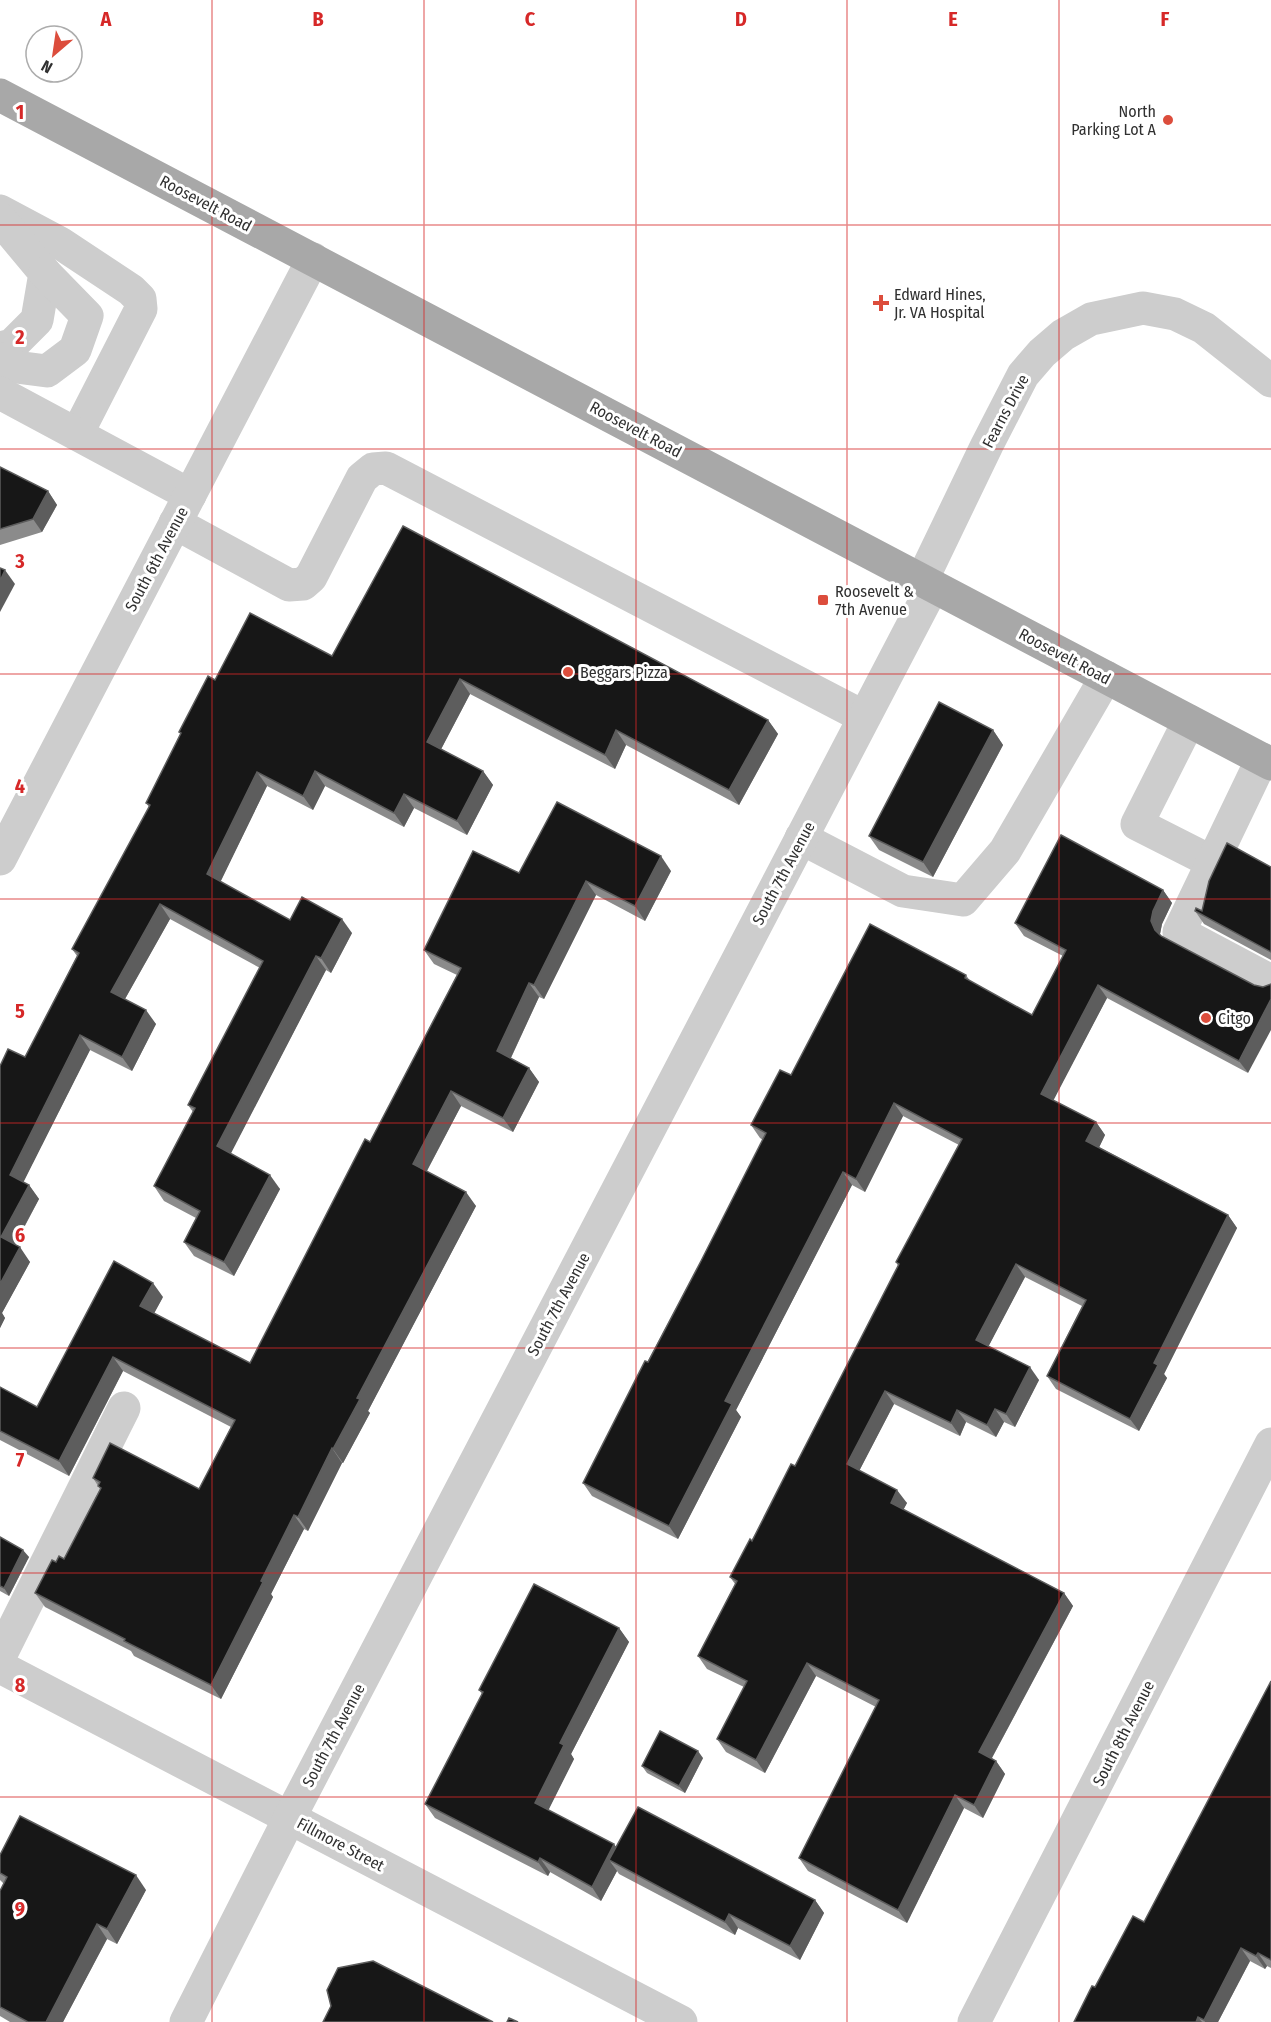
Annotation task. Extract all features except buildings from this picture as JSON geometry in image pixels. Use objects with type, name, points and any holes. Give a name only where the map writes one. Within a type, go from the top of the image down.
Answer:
[{"type":"main road","name":"Roosevelt Road","points":[[0,95],[1266,761]]},
{"type":"street","points":[[0,211],[60,243],[131,290],[140,299],[141,309],[77,434]]},
{"type":"street","points":[[0,219],[45,273],[87,316],[75,350],[48,371],[16,367],[0,359]]},
{"type":"street","name":"South 6th Avenue","points":[[0,859],[313,259]]},
{"type":"street","points":[[0,348],[12,345],[37,320],[45,273]]},
{"type":"street","name":"Fearns Drive","points":[[927,583],[987,445],[1023,375],[1042,353],[1082,324],[1108,314],[1143,308],[1175,314],[1204,328],[1271,381]]},
{"type":"street","points":[[0,393],[77,434],[195,484]]},
{"type":"street","points":[[175,523],[289,585],[303,584],[311,577],[362,478],[373,469],[386,468],[864,717]]},
{"type":"street","name":"South 7th Avenue","points":[[186,2022],[290,1817],[864,717],[927,583]]},
{"type":"street","points":[[801,838],[903,891],[963,900],[1005,851],[1106,677]]},
{"type":"street","points":[[1189,722],[1137,824],[1212,862]]},
{"type":"street","points":[[1266,761],[1212,862],[1179,932],[1271,981]]},
{"type":"street","points":[[0,1656],[124,1408]]},
{"type":"street","name":"South 8th Avenue","points":[[974,2022],[1271,1444]]},
{"type":"street","name":"Fillmore Street","points":[[0,1666],[681,2022]]},
{"type":"place","name":"North Parking Lot A","points":[[1168,120]]},
{"type":"place","name":"Edward Hines, Jr. VA Hospital","points":[[881,303]]},
{"type":"place","name":"Roosevelt & 7th Avenue","points":[[823,600]]},
{"type":"place","name":"Beggars Pizza","points":[[568,672]]},
{"type":"place","name":"Citgo","points":[[1206,1018]]}]
